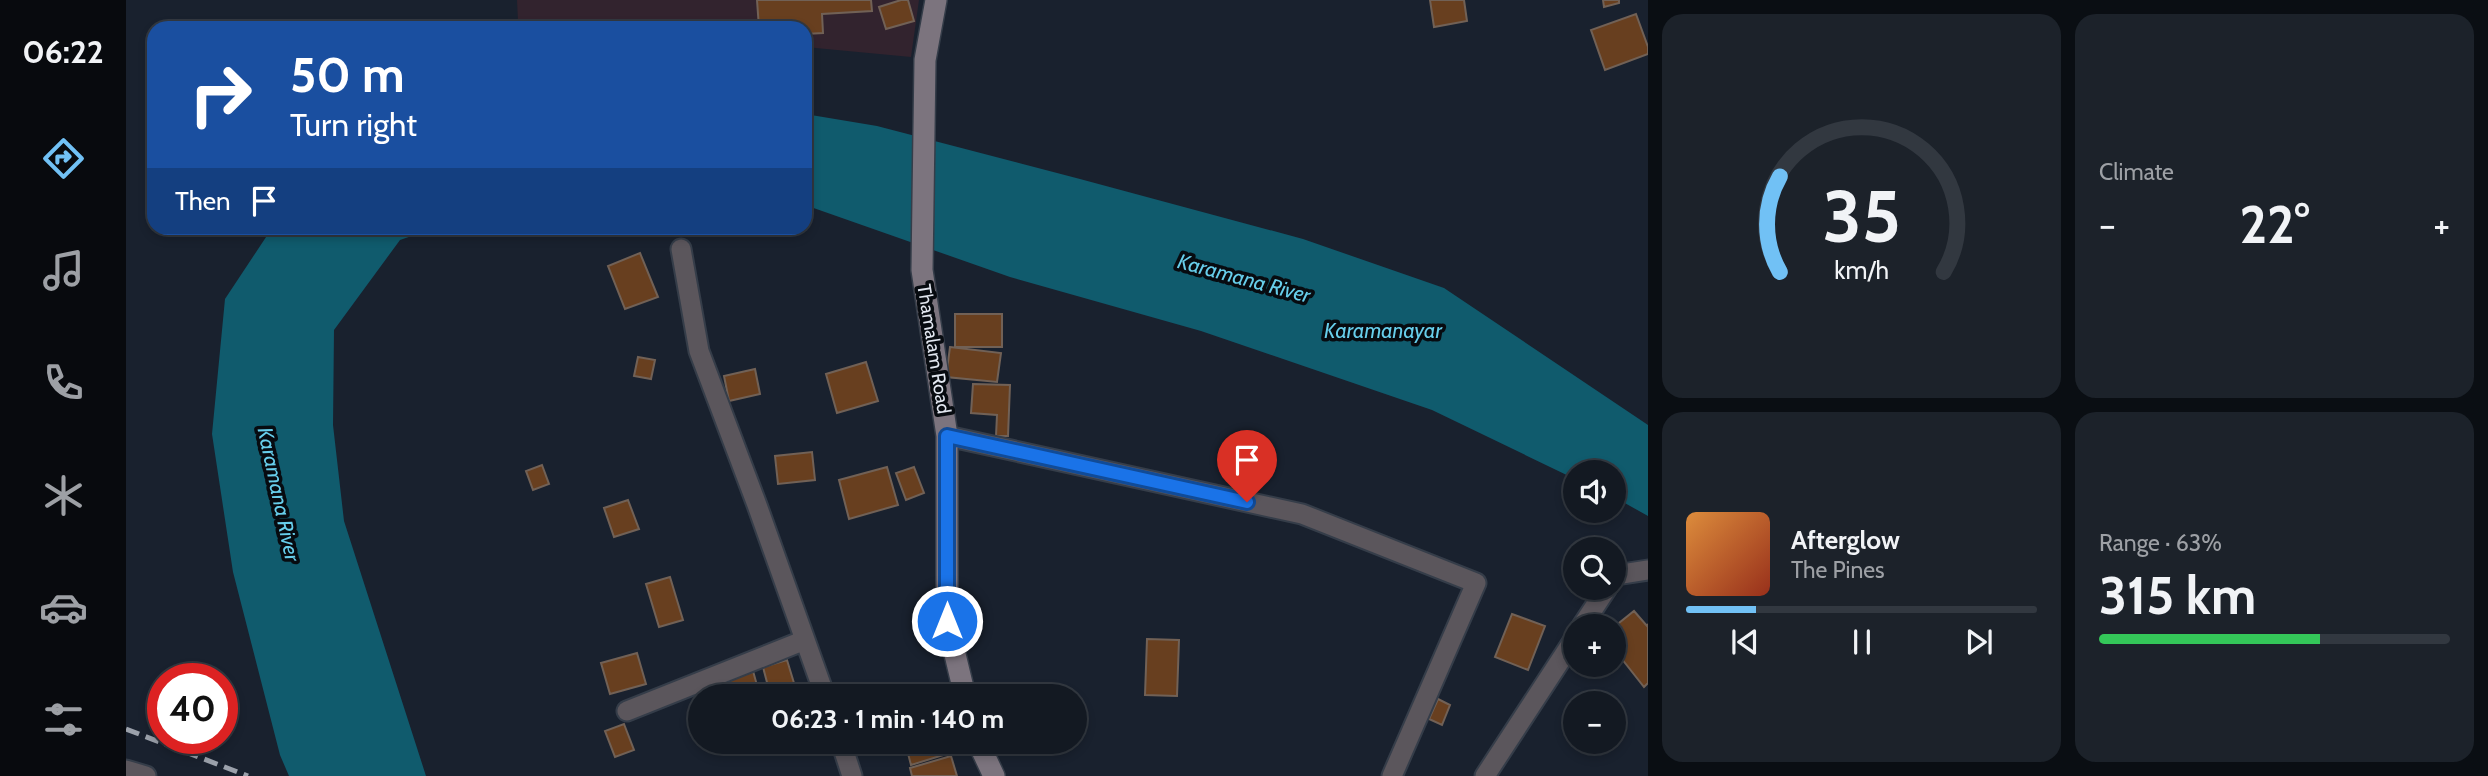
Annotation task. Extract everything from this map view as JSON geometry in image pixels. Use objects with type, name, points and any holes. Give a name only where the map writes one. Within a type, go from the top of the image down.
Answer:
[{"type":"street","name":"Thamalam Road","points":[[936,0],[925,61],[922,271],[947,436],[947,621],[962,684]]},
{"type":"street","points":[[681,249],[699,351],[821,684]]},
{"type":"street","points":[[947,436],[1302,514],[1476,583],[1392,776]]},
{"type":"street","points":[[1626,573],[1648,570]]},
{"type":"street","points":[[627,711],[805,640]]},
{"type":"street","points":[[1485,776],[1563,656]]},
{"type":"street","points":[[845,754],[852,776]]},
{"type":"street","points":[[984,754],[994,776]]},
{"type":"street","points":[[126,770],[146,776]]},
{"type":"shaded area","points":[[517,0],[919,0],[911,57],[812,48],[812,21],[518,21]]},
{"type":"water","name":"Karamanayar","points":[[812,115],[877,126],[1303,239],[1444,288],[1648,425],[1648,516],[1626,504],[1626,460],[1563,460],[1563,473],[1432,410],[1201,331],[1010,277],[812,207]]},
{"type":"water","name":"Karamana River","points":[[267,235],[415,235],[400,240],[334,330],[333,425],[344,521],[426,776],[289,776],[280,755],[233,572],[212,434],[225,299]]},
{"type":"building","points":[[757,0],[871,0],[872,11],[822,14],[823,33],[812,34],[812,21],[758,21]]},
{"type":"building","points":[[908,0],[914,21],[886,29],[879,7]]},
{"type":"building","points":[[1430,0],[1464,0],[1467,21],[1434,27]]},
{"type":"building","points":[[1603,0],[1619,0],[1619,3],[1604,7]]},
{"type":"building","points":[[1636,14],[1648,54],[1605,70],[1591,30]]},
{"type":"building","points":[[640,253],[658,297],[625,309],[608,266]]},
{"type":"building","points":[[955,314],[1002,314],[1002,347],[955,347]]},
{"type":"building","points":[[950,347],[1001,353],[997,382],[946,377]]},
{"type":"building","points":[[638,357],[655,360],[651,379],[634,376]]},
{"type":"building","points":[[866,362],[878,401],[837,413],[826,374]]},
{"type":"building","points":[[755,369],[760,394],[729,401],[724,376]]},
{"type":"building","points":[[973,384],[1010,385],[1008,436],[996,436],[997,415],[971,413]]},
{"type":"building","points":[[812,452],[815,480],[778,484],[775,456]]},
{"type":"building","points":[[542,465],[549,484],[533,490],[526,471]]},
{"type":"building","points":[[887,467],[898,505],[849,519],[839,480]]},
{"type":"building","points":[[914,467],[924,493],[906,500],[896,473]]},
{"type":"building","points":[[628,500],[639,529],[614,537],[604,508]]},
{"type":"building","points":[[670,577],[683,620],[659,627],[646,584]]},
{"type":"building","points":[[1634,611],[1647,626],[1648,624],[1648,683],[1644,687],[1626,664],[1626,617]]},
{"type":"building","points":[[1512,614],[1545,626],[1528,670],[1495,657]]},
{"type":"building","points":[[1147,639],[1179,640],[1177,696],[1145,695]]},
{"type":"building","points":[[637,653],[646,684],[610,694],[601,663]]},
{"type":"building","points":[[787,660],[794,683],[767,684],[763,667]]},
{"type":"building","points":[[753,671],[757,684],[717,684],[716,681]]},
{"type":"building","points":[[1438,699],[1450,705],[1442,725],[1429,719]]},
{"type":"building","points":[[624,724],[634,750],[615,757],[605,731]]},
{"type":"building","points":[[908,754],[947,754],[911,765]]},
{"type":"building","points":[[951,756],[957,776],[912,776],[910,768]]},
{"type":"railway","points":[[126,729],[248,776]]},
{"type":"route","points":[[947,621],[947,436],[1247,502]]}]
